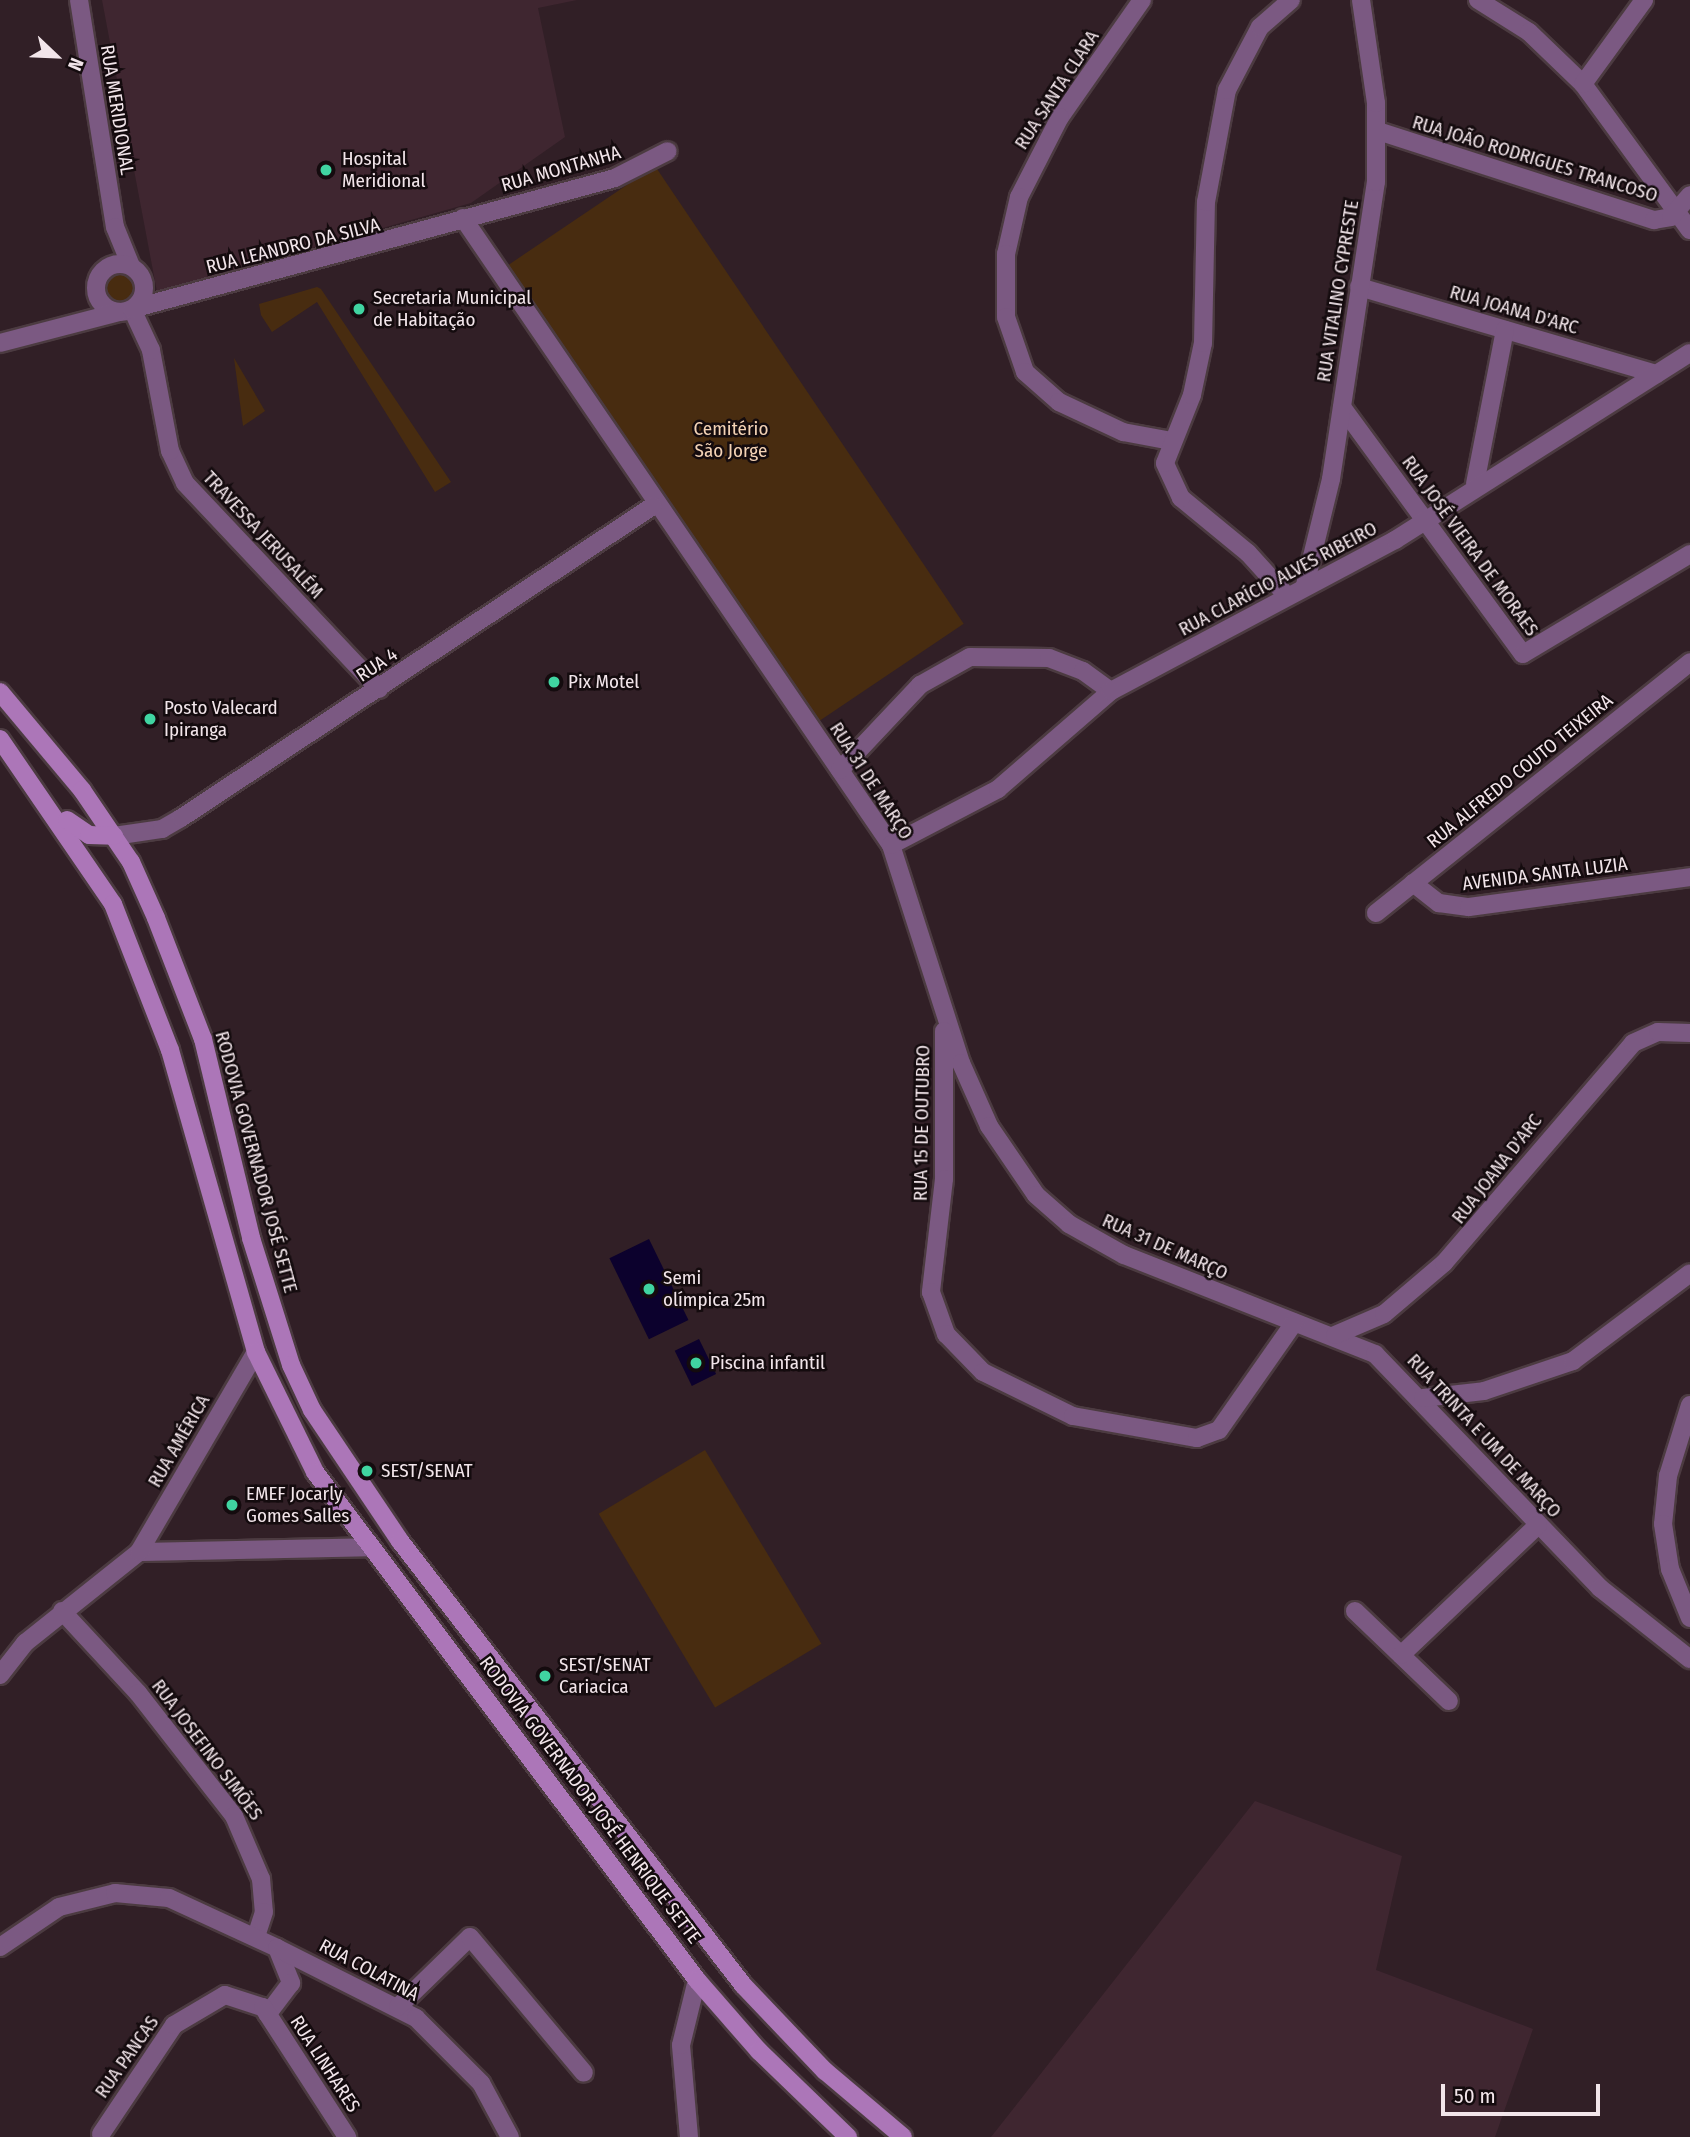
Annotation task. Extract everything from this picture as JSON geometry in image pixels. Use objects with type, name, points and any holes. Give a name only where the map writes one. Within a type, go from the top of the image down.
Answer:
[{"type":"main road","name":"RODOVIA GOVERNADOR JOSÉ SETTE","points":[[0,692],[114,836],[156,918],[203,1039],[250,1238],[291,1365],[353,1472]]},
{"type":"main road","points":[[0,739],[28,775],[79,831],[114,836]]},
{"type":"main road","points":[[28,775],[113,904],[154,1003],[256,1352]]},
{"type":"main road","name":"RODOVIA GOVERNADOR JOSÉ HENRIQUE SETTE","points":[[256,1352],[315,1472],[697,1980],[759,2051],[848,2137]]},
{"type":"main road","name":"RODOVIA GOVERNADOR JOSÉ HENRIQUE SETTE","points":[[353,1472],[743,1985],[825,2071],[903,2137]]},
{"type":"street","name":"RUA MERIDIONAL","points":[[79,0],[115,227]]},
{"type":"street","name":"RUA SANTA CLARA","points":[[1142,0],[1060,117],[1019,197],[1006,254],[1006,317],[1025,372],[1059,402],[1123,432],[1172,441]]},
{"type":"street","points":[[1287,596],[1171,485],[1165,463],[1203,343],[1206,202],[1227,90],[1260,27],[1290,0]]},
{"type":"street","name":"RUA VITALINO CYPRESTE","points":[[1305,586],[1342,407],[1378,131],[1361,0]]},
{"type":"street","points":[[1478,0],[1530,32],[1583,84],[1690,230]]},
{"type":"street","points":[[1583,84],[1644,0]]},
{"type":"street","name":"RUA JOÃO RODRIGUES TRANCOSO","points":[[1378,131],[1645,218],[1664,219],[1678,211]]},
{"type":"street","name":"RUA MONTANHA","points":[[463,218],[615,178],[668,151]]},
{"type":"street","points":[[1678,211],[1690,195]]},
{"type":"street","name":"RUA LEANDRO DA SILVA","points":[[0,343],[393,243],[463,218]]},
{"type":"street","name":"RUA 31 DE MARÇO","points":[[463,218],[653,506],[891,845],[944,1021],[989,1126],[1054,1214],[1124,1255],[1294,1323]]},
{"type":"street","points":[[97,280],[101,304],[126,310],[144,286],[131,266],[115,227]]},
{"type":"street","points":[[77,324],[97,280],[115,227]]},
{"type":"street","points":[[97,280],[110,265],[131,266]]},
{"type":"street","name":"RUA JOANA D'ARC","points":[[1359,287],[1657,374]]},
{"type":"street","name":"TRAVESSA JERUSALÉM","points":[[126,310],[150,350],[170,451],[185,484],[379,689]]},
{"type":"street","points":[[1475,484],[1505,330]]},
{"type":"street","name":"RUA CLARÍCIO ALVES RIBEIRO","points":[[891,845],[998,789],[1111,691],[1423,519],[1475,484],[1690,353]]},
{"type":"street","name":"RUA JOSÉ VIEIRA DE MORAES","points":[[1342,407],[1523,654],[1690,554]]},
{"type":"street","name":"RUA 4","points":[[114,836],[162,829],[379,689],[653,506]]},
{"type":"street","points":[[840,770],[920,685],[970,657],[1049,658],[1083,671],[1111,691]]},
{"type":"street","name":"RUA ALFREDO COUTO TEIXEIRA","points":[[1376,914],[1690,662]]},
{"type":"street","name":"AVENIDA SANTA LUZIA","points":[[1413,883],[1439,903],[1469,907],[1690,877]]},
{"type":"street","name":"RUA 15 DE OUTUBRO","points":[[944,1021],[944,1179],[931,1268],[934,1308],[946,1334],[973,1363],[1032,1400],[1089,1421],[1197,1438],[1219,1430],[1294,1323]]},
{"type":"street","name":"RUA JOANA D'ARC","points":[[1331,1335],[1384,1314],[1453,1255],[1633,1043],[1658,1032],[1690,1033]]},
{"type":"street","points":[[1423,1398],[1484,1391],[1573,1361],[1690,1273]]},
{"type":"street","name":"RUA TRINTA E UM DE MARÇO","points":[[1294,1323],[1375,1354],[1423,1398],[1538,1525],[1618,1605],[1690,1659]]},
{"type":"street","name":"RUA AMÉRICA","points":[[0,1675],[62,1611],[139,1552],[256,1352]]},
{"type":"street","points":[[1690,1405],[1668,1476],[1663,1524],[1670,1569],[1690,1618]]},
{"type":"street","points":[[1401,1655],[1538,1525]]},
{"type":"street","points":[[139,1552],[372,1547]]},
{"type":"street","name":"RUA JOSEFINO SIMÕES","points":[[62,1611],[138,1693],[234,1816],[261,1879],[264,1912],[256,1936]]},
{"type":"street","points":[[1355,1611],[1449,1701]]},
{"type":"street","name":"RUA COLATINA","points":[[0,1947],[59,1907],[115,1893],[169,1898],[256,1936],[398,2007],[481,2082],[510,2137]]},
{"type":"street","points":[[398,2007],[470,1937],[584,2073]]},
{"type":"street","points":[[268,2014],[291,1983],[277,1948]]},
{"type":"street","points":[[689,2137],[681,2045],[697,1980]]},
{"type":"street","name":"RUA PANCAS","points":[[101,2134],[157,2045],[190,2011],[225,1995],[245,1997],[268,2014]]},
{"type":"street","name":"RUA LINHARES","points":[[268,2014],[347,2137]]},
{"type":"shaded area","name":"Hospital Meridional","points":[[102,0],[577,0],[538,8],[565,137],[471,203],[157,292]]},
{"type":"shaded area","name":"Semi olímpica 25m","points":[[649,1239],[688,1320],[649,1339],[609,1258]]},
{"type":"shaded area","name":"Piscina infantil","points":[[699,1339],[716,1374],[692,1386],[675,1351]]},
{"type":"shaded area","points":[[1255,1801],[1402,1856],[1376,1970],[1533,2029],[1495,2137],[991,2137]]},
{"type":"green space","name":"Cemitério São Jorge","points":[[655,166],[964,624],[810,727],[502,269]]},
{"type":"green space","points":[[120,264],[136,271],[143,287],[136,303],[120,310],[104,303],[97,287],[104,271]]},
{"type":"green space","points":[[317,287],[321,289],[451,482],[435,492],[317,302],[272,332],[261,315],[259,304]]},
{"type":"green space","points":[[234,358],[265,411],[243,426]]},
{"type":"green space","points":[[705,1450],[821,1644],[715,1708],[599,1514]]},
{"type":"place","name":"Hospital Meridional","points":[[326,170]]},
{"type":"place","name":"Secretaria Municipal de Habitação","points":[[359,309]]},
{"type":"place","name":"Pix Motel","points":[[554,682]]},
{"type":"place","name":"Posto Valecard Ipiranga","points":[[150,719]]},
{"type":"place","name":"Semi olímpica 25m","points":[[649,1289]]},
{"type":"place","name":"Piscina infantil","points":[[696,1363]]},
{"type":"place","name":"SEST/SENAT","points":[[367,1471]]},
{"type":"place","name":"EMEF Jocarly Gomes Salles","points":[[232,1505]]},
{"type":"place","name":"SEST/SENAT Cariacica","points":[[545,1676]]}]
